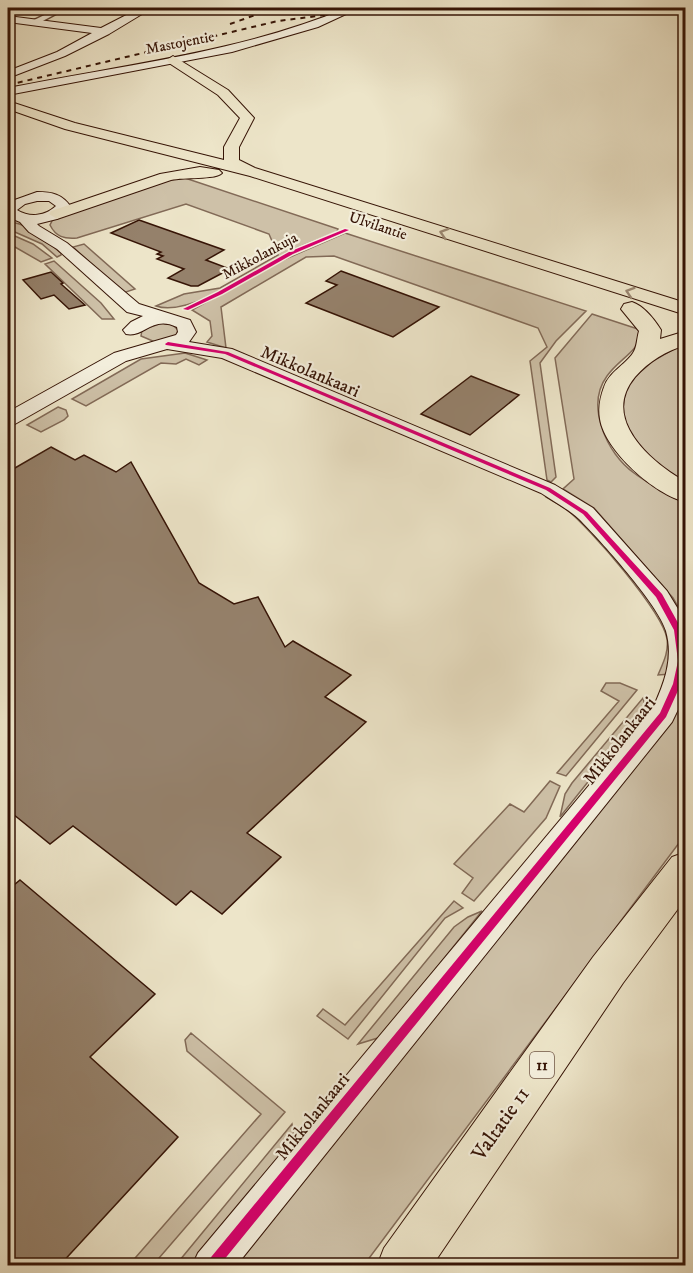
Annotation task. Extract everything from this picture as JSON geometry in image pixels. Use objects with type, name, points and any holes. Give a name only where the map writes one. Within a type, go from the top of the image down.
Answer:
[{"type":"highway","points":[[632,309],[650,330],[645,355]]},
{"type":"highway","points":[[686,338],[645,355],[621,376],[610,399],[609,411],[617,433],[637,459],[665,482],[686,494]]},
{"type":"highway","name":"Valtatie 11","points":[[402,1266],[608,970],[686,868]]},
{"type":"main road","points":[[173,60],[228,96],[242,109],[247,118],[246,125],[230,149],[230,158],[233,163],[252,172]]},
{"type":"main road","name":"Ulvilantie","points":[[8,105],[70,126],[142,155],[216,173],[686,326]]},
{"type":"main road","points":[[43,197],[81,197],[105,193],[139,177],[142,155],[195,151],[220,146],[236,138]]},
{"type":"main road","name":"Ulvilantie","points":[[142,155],[252,172],[686,309]]},
{"type":"main road","points":[[54,215],[121,194],[174,173],[198,171],[216,173]]},
{"type":"street","points":[[34,22],[64,8]]},
{"type":"street","points":[[8,75],[62,54],[147,8]]},
{"type":"street","name":"Mastojentie","points":[[8,92],[173,60],[271,38],[311,26],[354,8]]},
{"type":"street","points":[[8,19],[105,32]]},
{"type":"street","points":[[48,235],[46,225],[54,215],[62,210],[63,204],[43,197],[8,204],[15,217],[25,219],[54,215]]},
{"type":"street","points":[[25,219],[34,229],[48,235],[133,308],[165,318]]},
{"type":"street","points":[[133,308],[133,334],[138,342],[164,345]]},
{"type":"street","points":[[120,357],[133,334],[145,321],[165,318]]},
{"type":"street","name":"Mikkolankaari","points":[[165,318],[184,324],[187,332],[209,349]]},
{"type":"street","points":[[8,420],[120,357],[182,339],[187,332]]},
{"type":"street","name":"Mikkolankaari","points":[[164,345],[226,353],[548,489],[585,513],[659,596],[678,630],[682,661],[677,684],[663,714],[211,1266]]},
{"type":"shaded area","points":[[176,175],[338,229],[337,232],[290,251],[205,298],[170,308],[156,306],[184,294],[220,288],[278,255],[269,234],[186,204],[77,238],[61,236],[50,225],[53,219]]},
{"type":"shaded area","points":[[8,222],[30,229],[61,255],[57,257],[42,244],[8,229]]},
{"type":"shaded area","points":[[8,233],[33,244],[52,258],[41,262],[8,243]]},
{"type":"shaded area","points":[[345,233],[586,311],[556,341],[540,363],[556,477],[551,482],[547,480],[530,361],[547,347],[538,328],[334,256],[306,257],[221,307],[226,348],[207,342],[212,336],[210,321],[192,310],[274,264]]},
{"type":"shaded area","points":[[84,244],[135,289],[123,293],[73,247]]},
{"type":"shaded area","points":[[54,261],[101,303],[114,319],[102,319],[45,264]]},
{"type":"shaded area","points":[[592,314],[644,331],[637,345],[607,376],[598,401],[599,415],[608,442],[624,465],[646,482],[685,504],[685,619],[673,598],[594,508],[563,489],[574,479],[555,358]]},
{"type":"shaded area","points":[[162,323],[173,325],[178,330],[176,336],[155,342],[141,336],[142,330]]},
{"type":"shaded area","points":[[682,344],[685,345],[685,485],[646,457],[621,421],[624,386],[653,361]]},
{"type":"shaded area","points":[[185,353],[207,360],[199,365],[186,359],[176,364],[161,363],[86,406],[72,399],[141,359]]},
{"type":"shaded area","points":[[58,407],[66,410],[68,416],[64,420],[41,432],[27,425]]},
{"type":"shaded area","points":[[549,494],[568,506],[653,598],[674,636],[671,674],[658,675],[665,657],[667,639],[653,610],[607,551],[566,509],[546,497]]},
{"type":"shaded area","points":[[606,683],[620,683],[637,690],[566,776],[557,773],[619,701],[601,691]]},
{"type":"shaded area","points":[[685,693],[685,835],[364,1265],[230,1266]]},
{"type":"shaded area","points":[[643,698],[646,709],[560,817],[565,794],[572,783]]},
{"type":"shaded area","points":[[550,781],[560,786],[546,818],[474,901],[462,893],[473,878],[454,864],[510,804],[524,812]]},
{"type":"shaded area","points":[[454,901],[463,908],[445,918],[348,1039],[317,1016],[323,1009],[345,1025]]},
{"type":"shaded area","points":[[482,911],[381,1037],[358,1044],[454,927]]},
{"type":"shaded area","points":[[191,1033],[285,1112],[153,1265],[129,1265],[261,1114],[187,1051],[185,1040]]},
{"type":"shaded area","points":[[292,1124],[295,1142],[195,1265],[175,1266]]},
{"type":"building","points":[[139,220],[224,250],[206,260],[230,269],[198,286],[191,286],[168,278],[184,269],[157,259],[163,256],[157,254],[161,252],[111,233]]},
{"type":"building","points":[[341,271],[439,307],[393,337],[306,303],[337,285],[326,281]]},
{"type":"building","points":[[51,272],[85,305],[69,309],[54,295],[41,299],[23,280]]},
{"type":"building","points":[[471,376],[519,395],[470,435],[421,414]]},
{"type":"building","points":[[51,447],[75,460],[84,455],[116,472],[131,462],[199,583],[234,604],[258,597],[285,647],[293,641],[351,675],[325,697],[366,722],[247,833],[281,857],[222,914],[191,891],[176,905],[73,826],[50,844],[8,810],[8,472]]},
{"type":"building","points":[[20,880],[155,994],[90,1057],[178,1137],[59,1266],[8,1266],[8,890]]},
{"type":"railway","points":[[230,24],[275,8]]},
{"type":"railway","points":[[8,85],[278,21],[380,8]]},
{"type":"cycle path","name":"Mikkolankuja","points":[[186,309],[220,293],[291,253],[347,230]]},
{"type":"cycle path","points":[[168,344],[226,353],[548,489],[585,513],[659,596],[678,630],[682,661],[677,684],[663,715],[211,1266]]}]
